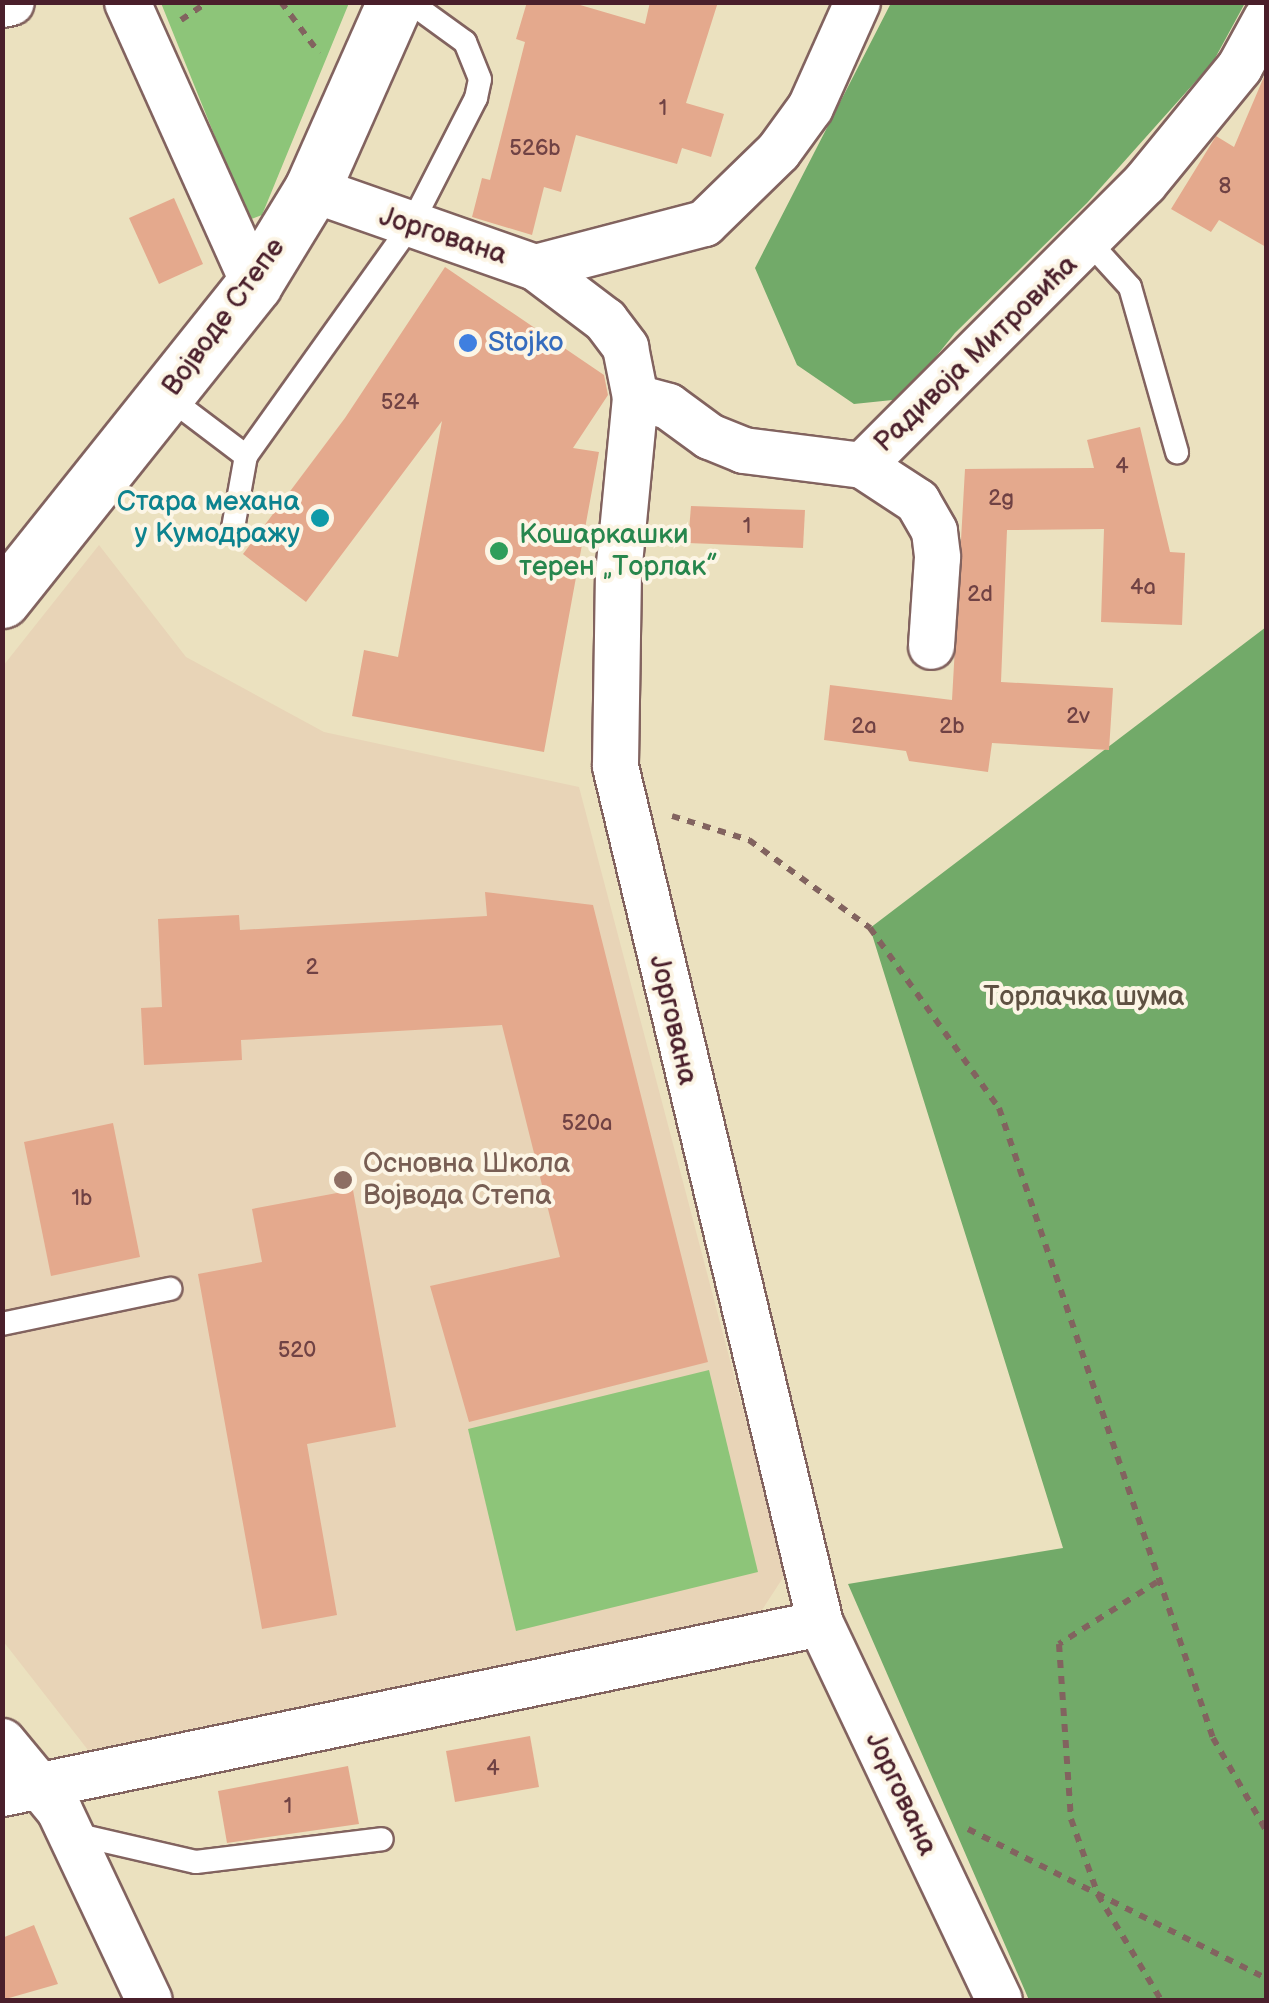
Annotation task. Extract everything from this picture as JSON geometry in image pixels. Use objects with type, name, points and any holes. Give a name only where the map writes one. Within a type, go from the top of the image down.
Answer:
[{"type":"street","points":[[2,4],[11,2]]},
{"type":"street","points":[[127,2],[254,284]]},
{"type":"street","name":"Војводе Степе","points":[[2,600],[168,398],[254,284],[312,189],[395,2]]},
{"type":"street","points":[[536,267],[704,223],[778,151],[810,106],[857,2]]},
{"type":"street","name":"Радивоја Митровића","points":[[862,465],[1090,243],[1214,100],[1266,18]]},
{"type":"street","name":"Јоргована","points":[[312,189],[536,267],[605,320],[626,347],[635,397],[618,572],[616,766],[710,1185],[820,1624],[1000,2000]]},
{"type":"street","name":"Радивоја Митровића","points":[[635,397],[668,406],[709,436],[744,450],[862,465],[917,501],[934,532],[931,646]]},
{"type":"street","points":[[22,1789],[820,1624]]},
{"type":"street","points":[[2,1740],[22,1789],[70,1832],[149,2000]]},
{"type":"lane","points":[[233,528],[246,456],[411,225],[480,79],[465,42],[410,2]]},
{"type":"lane","name":"Радивоја Митровића","points":[[1090,243],[1130,287],[1177,452]]},
{"type":"lane","points":[[168,398],[246,456]]},
{"type":"lane","points":[[2,1324],[170,1289]]},
{"type":"lane","points":[[70,1832],[196,1862],[382,1839]]},
{"type":"path","points":[[281,2],[325,60]]},
{"type":"path","points":[[656,811],[749,840],[870,928],[999,1108],[1213,1738],[1266,1830]]},
{"type":"path","points":[[1157,1582],[1059,1644],[1071,1819],[1098,1895],[1161,2000]]},
{"type":"path","points":[[903,1797],[1266,1978]]},
{"type":"shaded area","name":"Основна Школа Војвода Степа","points":[[99,545],[186,657],[324,732],[579,787],[786,1573],[762,1610],[88,1750],[3,1641],[3,666]]},
{"type":"green space","points":[[161,3],[349,3],[262,215],[246,221],[235,213],[224,159]]},
{"type":"green space","points":[[891,3],[1245,3],[1213,62],[1087,203],[955,333],[902,399],[854,404],[797,365],[755,268]]},
{"type":"green space","name":"Торлачка шума","points":[[1266,627],[1266,2000],[1029,2000],[848,1584],[1063,1548],[870,928]]},
{"type":"green space","points":[[709,1370],[758,1572],[516,1631],[468,1429]]},
{"type":"building","points":[[527,2],[570,2],[645,24],[650,2],[718,2],[686,103],[724,114],[711,157],[682,148],[677,164],[576,135],[561,192],[544,187],[532,235],[472,217],[482,178],[490,180],[525,42],[516,39]]},
{"type":"building","points":[[1266,72],[1266,247],[1219,220],[1211,232],[1171,209],[1216,136],[1234,147]]},
{"type":"building","points":[[174,198],[203,264],[159,284],[129,218]]},
{"type":"building","points":[[445,267],[604,375],[608,395],[573,448],[599,452],[544,752],[352,716],[364,650],[398,657],[442,421],[306,602],[243,554],[345,418]]},
{"type":"building","points":[[1140,427],[1170,552],[1185,553],[1182,625],[1101,622],[1104,529],[1007,530],[1001,682],[1113,688],[1109,750],[992,743],[988,772],[909,761],[906,751],[824,740],[830,685],[952,700],[965,469],[1094,468],[1087,440]]},
{"type":"building","points":[[691,506],[805,510],[803,548],[688,543]]},
{"type":"building","points":[[485,892],[593,905],[708,1362],[469,1422],[430,1286],[560,1257],[502,1025],[241,1040],[242,1060],[144,1065],[141,1008],[162,1007],[158,919],[239,915],[240,930],[487,916]]},
{"type":"building","points":[[113,1123],[140,1257],[51,1276],[24,1142]]},
{"type":"building","points":[[353,1190],[396,1427],[307,1444],[337,1615],[262,1629],[198,1274],[262,1262],[252,1209]]},
{"type":"building","points":[[530,1736],[539,1787],[455,1802],[446,1751]]},
{"type":"building","points":[[348,1766],[359,1824],[227,1843],[218,1791]]},
{"type":"building","points":[[34,1925],[58,1984],[2,2000],[2,1938]]},
{"type":"place","name":"Stojko","points":[[468,343]]},
{"type":"place","name":"Стара механа у Кумодражу","points":[[320,518]]},
{"type":"place","name":"Кошаркашки терен „Торлак”","points":[[499,551]]},
{"type":"place","name":"Основна Школа Војвода Степа","points":[[343,1180]]}]
